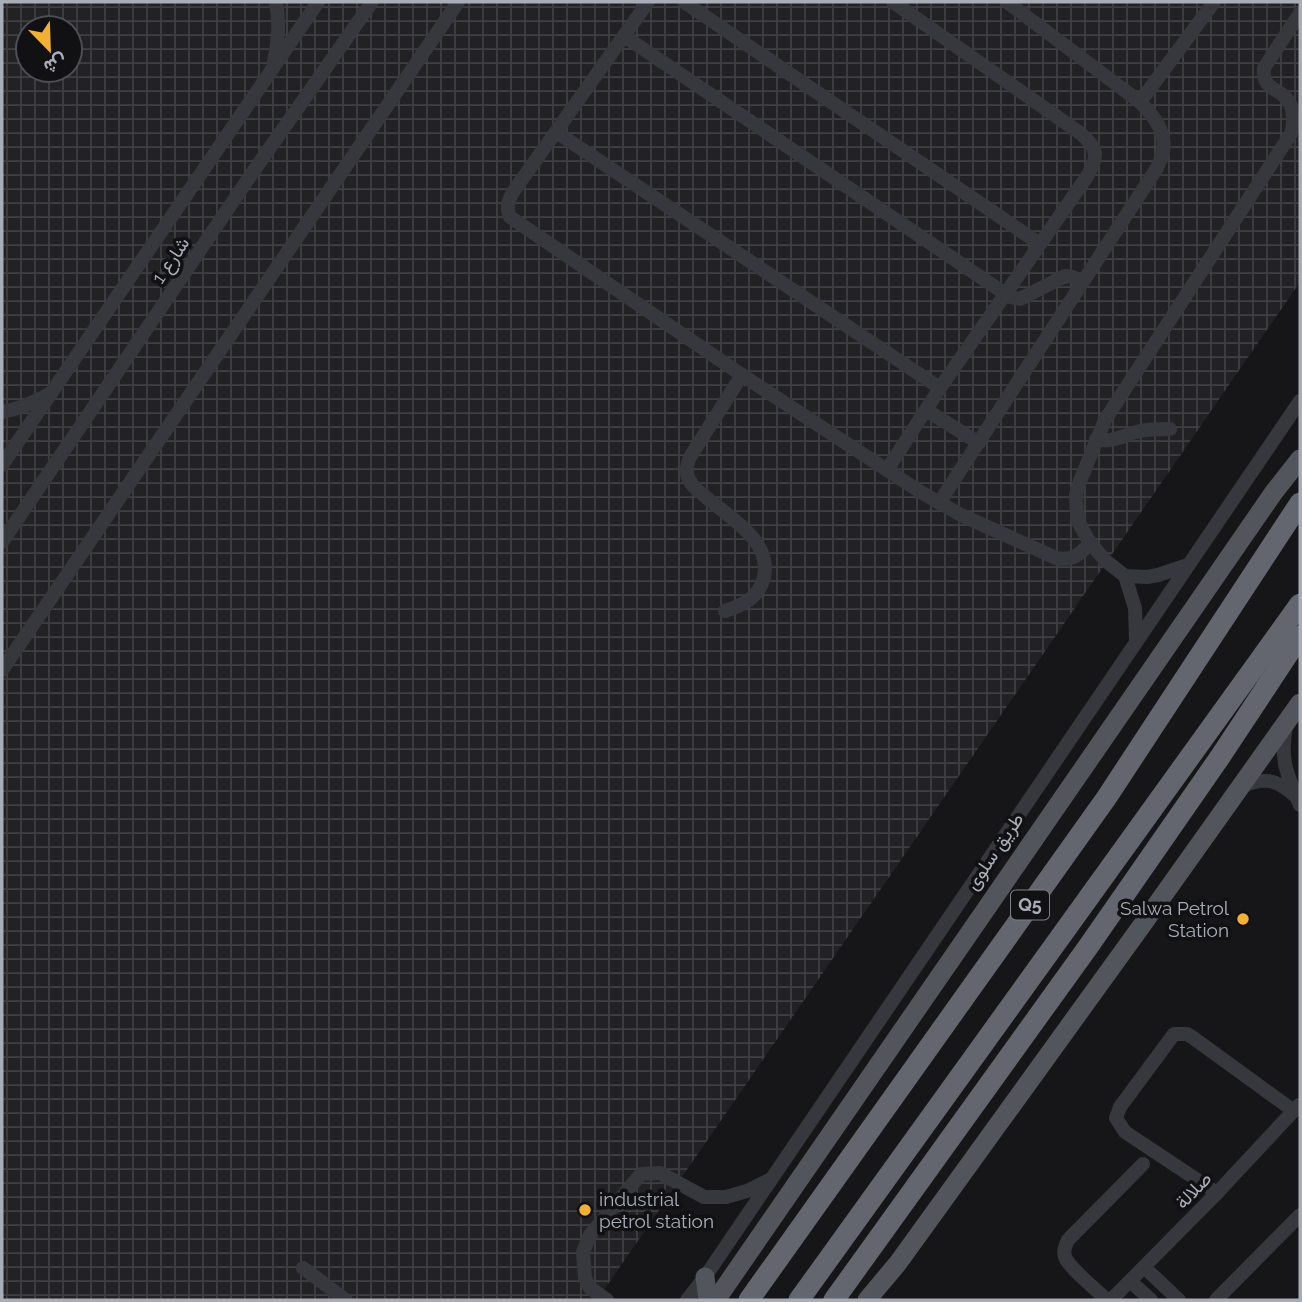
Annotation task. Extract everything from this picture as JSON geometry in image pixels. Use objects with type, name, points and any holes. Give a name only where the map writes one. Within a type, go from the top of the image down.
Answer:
[{"type":"highway","name":"Q5","points":[[750,1300],[1107,797],[1300,503]]},
{"type":"highway","name":"Q5","points":[[799,1300],[1300,604]]},
{"type":"highway","points":[[834,1300],[1088,947],[1300,636]]},
{"type":"main road","name":"طريق سلوى","points":[[716,1300],[1274,492],[1300,459]]},
{"type":"main road","points":[[869,1300],[1300,703]]},
{"type":"main road","points":[[705,1277],[708,1300]]},
{"type":"street","points":[[274,67],[279,31],[276,2]]},
{"type":"street","name":"شارع 1","points":[[2,465],[318,2]]},
{"type":"street","name":"شارع 1","points":[[2,542],[372,2]]},
{"type":"street","points":[[2,670],[458,2]]},
{"type":"street","points":[[648,2],[509,200],[507,209],[510,216],[741,376],[939,503],[1056,558],[1074,558],[1090,543]]},
{"type":"street","points":[[684,2],[1040,244]]},
{"type":"street","points":[[887,470],[940,388],[1094,166],[1096,152],[1091,142],[1080,133],[893,2]]},
{"type":"street","points":[[939,503],[1157,168],[1163,150],[1161,132],[1152,114],[1140,102],[1007,2]]},
{"type":"street","points":[[1140,102],[1214,2]]},
{"type":"street","points":[[1189,564],[1169,573],[1125,576],[1106,561],[1090,543],[1081,527],[1076,506],[1080,481],[1105,420],[1292,132],[1293,115],[1290,104],[1268,85],[1263,73],[1300,12],[1295,2]]},
{"type":"street","points":[[624,36],[1006,295],[1020,299],[1065,276],[1073,277],[1082,283]]},
{"type":"street","points":[[556,132],[940,388]]},
{"type":"street","points":[[725,611],[744,604],[760,587],[765,563],[762,551],[748,532],[695,488],[686,471],[690,457],[741,376]]},
{"type":"street","points":[[2,412],[36,402],[53,391]]},
{"type":"street","name":"طريق سلوى","points":[[687,1300],[1300,401]]},
{"type":"street","points":[[926,410],[979,443]]},
{"type":"street","points":[[1096,439],[1110,441],[1141,431],[1170,429]]},
{"type":"street","points":[[1125,576],[1135,608],[1136,641]]},
{"type":"street","points":[[1286,723],[1283,754],[1288,776],[1299,801]]},
{"type":"street","points":[[1241,786],[1265,780],[1276,782],[1299,801]]},
{"type":"street","points":[[1217,1193],[1125,1132],[1116,1118],[1120,1107],[1174,1034],[1187,1034],[1297,1108]]},
{"type":"street","name":"صلالة","points":[[1109,1300],[1217,1193],[1297,1108]]},
{"type":"street","points":[[1109,1300],[1069,1264],[1065,1255],[1066,1245],[1143,1164]]},
{"type":"street","points":[[607,1300],[590,1288],[585,1278],[583,1252],[590,1235],[641,1174],[660,1173],[704,1197],[726,1197],[747,1191],[772,1178]]},
{"type":"street","points":[[1216,1300],[1300,1215]]},
{"type":"street","points":[[1144,1267],[1179,1300]]},
{"type":"street","points":[[303,1268],[346,1300]]},
{"type":"street","points":[[1130,1281],[1151,1300]]},
{"type":"shaded area","points":[[2,2],[1300,2],[1300,282],[597,1300],[2,1300]]},
{"type":"place","name":"Salwa Petrol Station","points":[[1243,919]]},
{"type":"place","name":"industrial petrol station","points":[[585,1210]]}]
